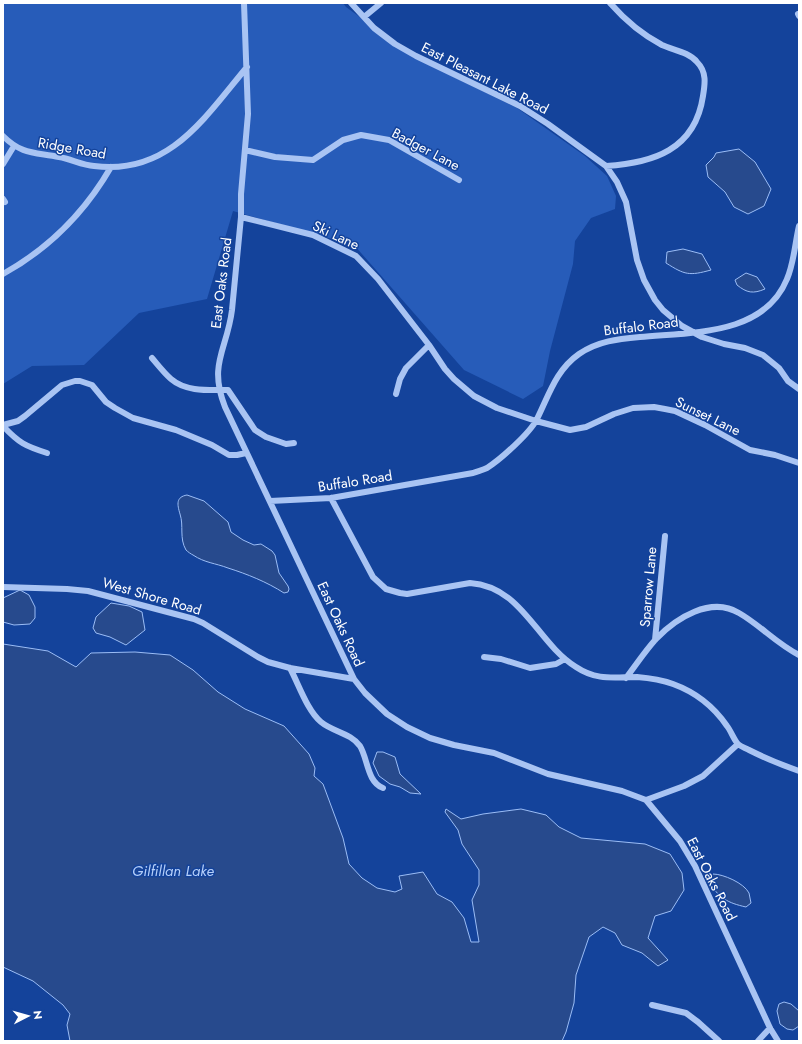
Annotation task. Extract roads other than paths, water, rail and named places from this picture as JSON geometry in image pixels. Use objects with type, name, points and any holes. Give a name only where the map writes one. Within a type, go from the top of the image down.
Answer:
[{"type":"street","name":"East Oaks Road","points":[[244,3],[248,114],[241,194],[241,217],[232,312],[229,330],[219,361],[219,390],[246,453],[354,679],[365,693],[388,714],[406,727],[430,738],[454,745],[494,753],[548,774],[622,791],[646,800],[680,841],[695,866],[770,1028],[778,1041]]},
{"type":"street","name":"East Pleasant Lake Road","points":[[351,3],[374,28],[405,51],[520,106],[548,124],[606,166],[617,182],[626,202],[640,270],[649,291],[663,310],[693,332],[713,341],[745,348],[763,355],[775,364],[788,381],[799,389]]},
{"type":"street","points":[[364,17],[381,3]]},
{"type":"street","points":[[606,166],[622,165],[650,159],[662,155],[671,149],[684,137],[695,121],[702,102],[705,85],[704,73],[693,58],[650,38],[628,22],[610,3]]},
{"type":"street","name":"Ridge Road","points":[[3,136],[14,146],[30,153],[59,157],[94,166],[111,167],[133,165],[145,162],[168,151],[178,144],[197,126],[247,67]]},
{"type":"street","name":"Badger Lane","points":[[245,150],[281,158],[313,160],[344,140],[361,135],[389,140],[459,180]]},
{"type":"street","points":[[3,164],[14,146]]},
{"type":"street","points":[[3,274],[38,251],[67,226],[92,197],[111,167]]},
{"type":"street","name":"Ski Lane","points":[[241,217],[313,235],[356,256],[378,279],[454,379],[474,396],[497,408],[536,421]]},
{"type":"street","name":"Buffalo Road","points":[[270,501],[331,498],[473,473],[486,469],[502,457],[536,421],[558,376],[571,360],[588,349],[606,341],[616,339],[716,330],[737,324],[755,315],[770,304],[787,280],[799,226]]},
{"type":"street","points":[[396,394],[400,379],[406,368],[429,345]]},
{"type":"street","points":[[152,358],[171,379],[183,386],[194,389],[228,390],[251,425],[260,434],[286,444],[294,443]]},
{"type":"street","points":[[3,425],[18,421],[62,385],[80,381],[92,385],[106,402],[133,418],[176,430],[229,454],[238,456],[246,453]]},
{"type":"street","name":"Sunset Lane","points":[[536,421],[559,428],[574,430],[586,427],[614,414],[633,408],[654,407],[675,411],[705,425],[746,448],[775,455],[799,464]]},
{"type":"street","points":[[3,425],[22,444],[47,453]]},
{"type":"street","points":[[331,498],[373,577],[380,585],[392,591],[407,594],[470,583],[496,589],[510,598],[574,667],[591,675],[609,678],[650,678],[673,684],[694,694],[720,716],[738,744],[773,761],[799,771]]},
{"type":"street","name":"Sparrow Lane","points":[[655,640],[665,536]]},
{"type":"street","name":"West Shore Road","points":[[3,587],[88,591],[194,619],[212,628],[258,657],[278,666],[354,679]]},
{"type":"street","points":[[626,678],[655,640],[669,628],[697,611],[704,608],[718,606],[726,607],[740,613],[789,650],[799,655]]},
{"type":"street","points":[[484,657],[501,659],[530,668],[556,664],[565,659]]},
{"type":"street","points":[[290,668],[316,717],[327,726],[356,742],[363,752],[373,780],[378,786],[383,788]]},
{"type":"street","points":[[646,800],[684,786],[703,776],[738,744]]},
{"type":"street","points":[[652,1005],[686,1013],[719,1041]]},
{"type":"street","points":[[758,1041],[770,1028]]},
{"type":"water","points":[[739,149],[755,162],[771,189],[764,206],[748,214],[734,207],[725,192],[708,177],[706,165],[716,153]]},
{"type":"water","points":[[683,249],[702,254],[711,270],[692,274],[678,270],[666,263],[667,252]]},
{"type":"water","points":[[746,273],[757,277],[765,289],[757,292],[750,292],[737,285],[735,280]]},
{"type":"water","points":[[187,495],[204,501],[228,522],[231,532],[243,540],[254,545],[261,544],[272,551],[275,555],[279,573],[288,586],[288,592],[284,593],[271,585],[250,576],[202,560],[186,550],[183,541],[178,502],[181,497]]},
{"type":"water","points":[[20,590],[29,595],[35,607],[35,618],[30,624],[14,625],[3,622],[3,598]]},
{"type":"water","points":[[111,603],[129,606],[142,612],[145,630],[126,645],[110,637],[96,633],[93,628],[96,617]]},
{"type":"water","name":"Gilfillan Lake","points":[[3,644],[48,651],[76,667],[91,653],[135,652],[170,655],[193,670],[218,692],[245,709],[284,726],[309,754],[315,768],[314,776],[323,784],[343,838],[349,864],[362,878],[377,888],[395,892],[402,889],[399,876],[423,872],[437,894],[452,902],[464,918],[471,942],[479,942],[472,900],[479,885],[479,870],[462,844],[458,830],[445,812],[446,809],[461,819],[483,814],[521,809],[546,815],[559,827],[581,838],[645,844],[670,854],[682,873],[684,890],[671,911],[655,916],[648,938],[668,960],[658,966],[642,953],[622,945],[615,933],[603,927],[589,937],[576,975],[574,1003],[562,1041],[70,1041],[67,1025],[70,1014],[63,1005],[33,981],[3,967]]},
{"type":"water","points":[[377,752],[383,752],[395,757],[400,774],[421,794],[410,793],[400,787],[390,784],[379,776],[373,763]]},
{"type":"water","points":[[713,874],[727,877],[743,886],[749,893],[751,903],[746,907],[734,904],[720,896],[709,881]]},
{"type":"water","points":[[784,1002],[791,1004],[799,1011],[799,1026],[793,1030],[787,1029],[780,1024],[777,1011],[779,1004]]}]
